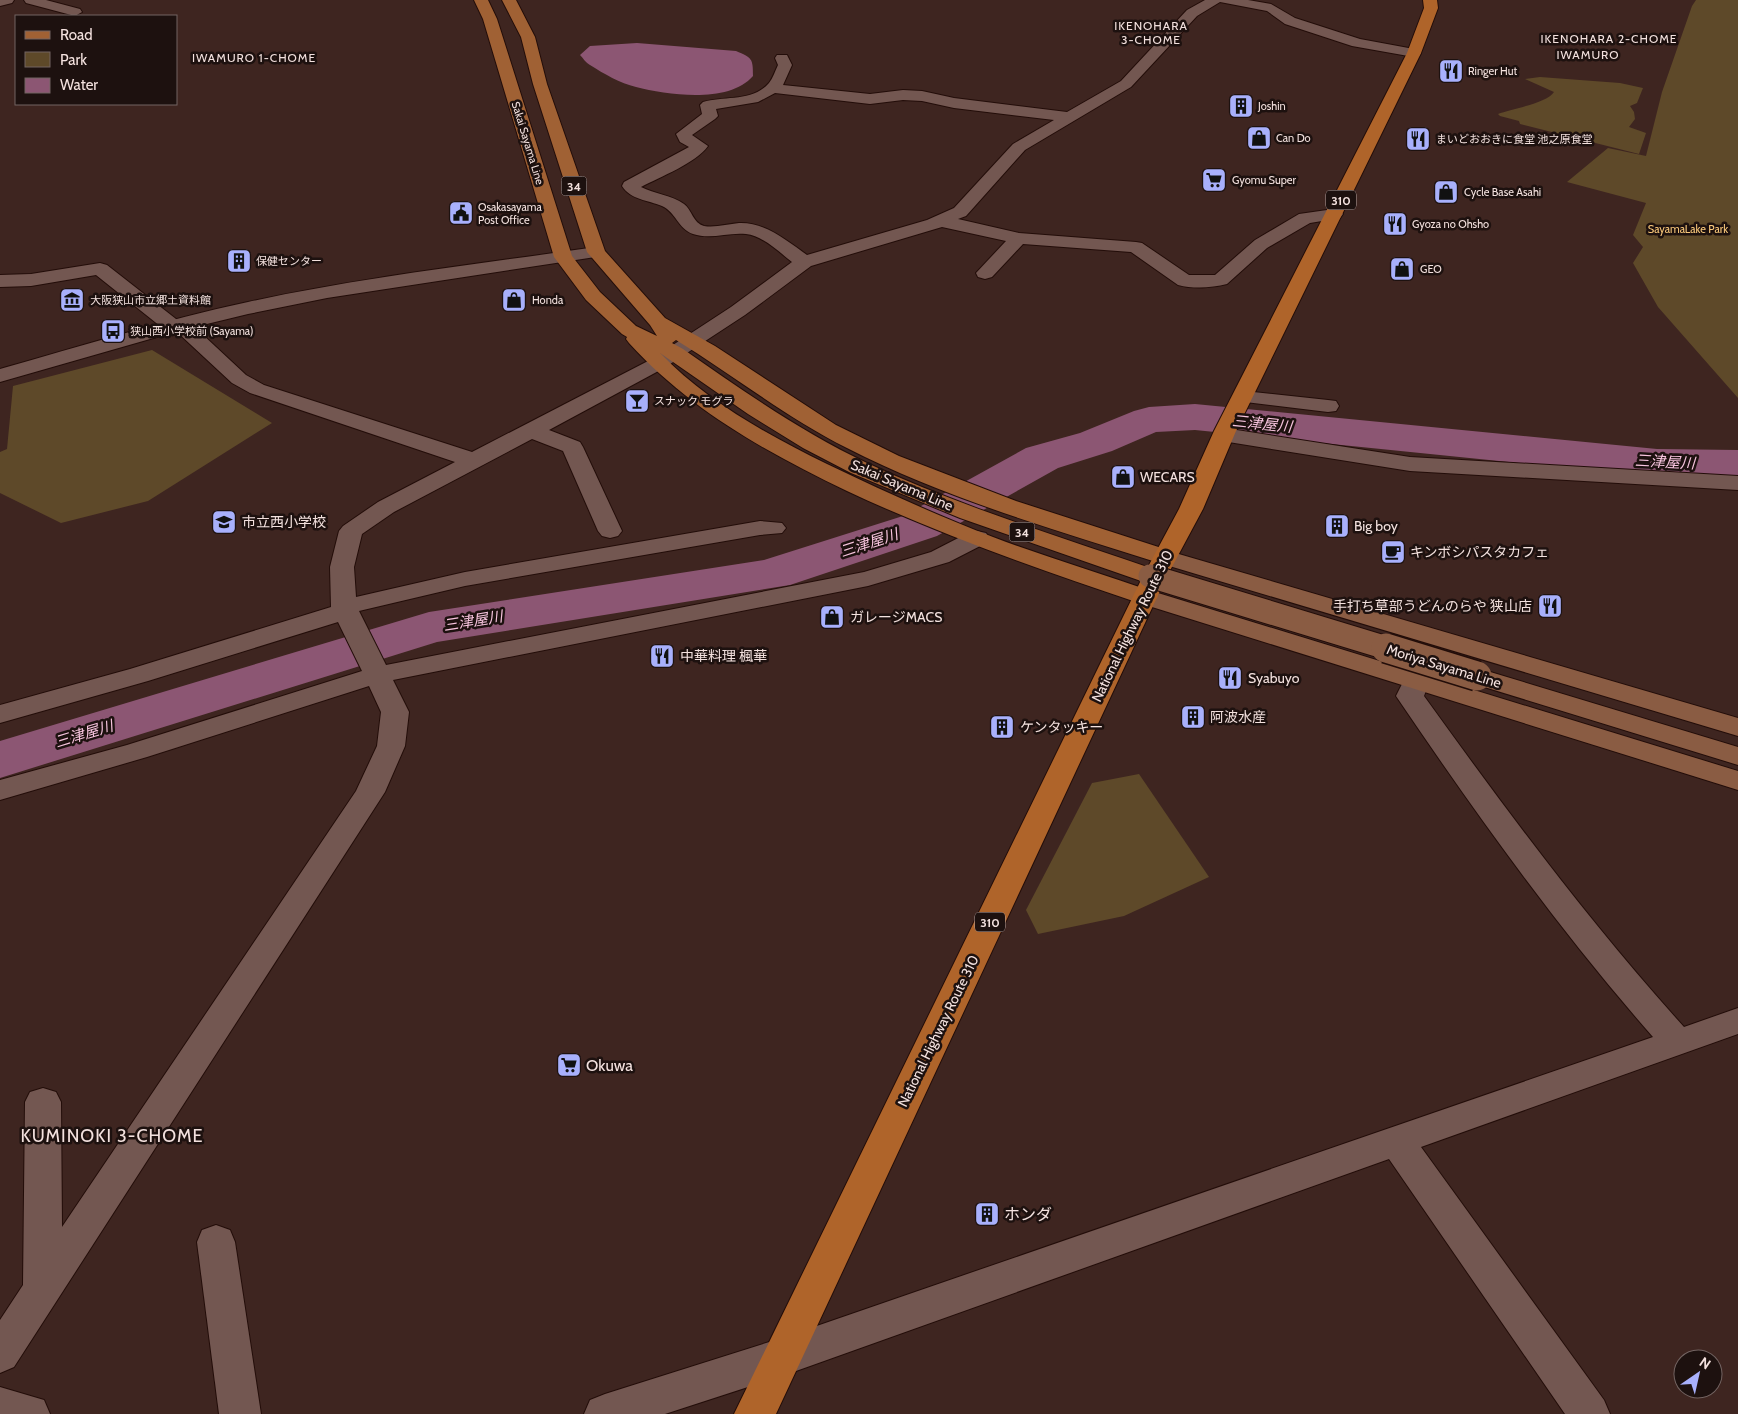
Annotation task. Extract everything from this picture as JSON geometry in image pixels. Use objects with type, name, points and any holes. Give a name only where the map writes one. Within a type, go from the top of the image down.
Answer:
[{"type":"highway","name":"National Highway Route 310","points":[[755,1414],[1153,577],[1191,509],[1224,433],[1244,397],[1414,53],[1431,8],[1430,0]]},
{"type":"main road","name":"Sakai Sayama Line","points":[[481,0],[490,19],[563,257],[592,296],[628,330],[667,358]]},
{"type":"main road","name":"34","points":[[509,0],[519,16],[528,37],[540,84],[596,252],[658,322],[667,358]]},
{"type":"main road","points":[[658,322],[693,340],[777,398],[853,442],[938,481],[1011,507],[1153,577],[1417,680],[1738,782]]},
{"type":"main road","points":[[667,358],[713,408],[785,452],[894,494],[970,536],[1153,577],[1738,727]]},
{"type":"main road","name":"Sakai Sayama Line","points":[[894,494],[968,513],[1153,577]]},
{"type":"main road","name":"Moriya Sayama Line","points":[[1153,577],[1738,756]]},
{"type":"street","points":[[0,2],[7,0]]},
{"type":"street","points":[[31,0],[75,12]]},
{"type":"street","points":[[0,1354],[370,792],[391,746],[394,712],[349,616],[342,567],[351,531],[386,507],[476,461],[667,358],[738,311],[804,262],[941,221],[960,212],[1019,147],[1126,84],[1192,14],[1215,0]]},
{"type":"street","points":[[1225,0],[1271,8],[1290,21],[1357,43],[1414,53]]},
{"type":"street","points":[[782,58],[785,65],[772,88],[761,96],[739,102],[708,105],[710,116],[684,134],[686,139],[700,146],[689,155],[630,186],[636,192],[678,208],[687,224],[702,230],[739,228],[759,231],[804,262]]},
{"type":"street","points":[[772,88],[870,99],[903,95],[922,96],[954,103],[1069,117]]},
{"type":"street","points":[[941,221],[1019,238],[1136,246],[1185,281],[1220,280],[1262,244],[1305,218],[1334,214]]},
{"type":"street","points":[[986,273],[1019,238]]},
{"type":"street","points":[[0,376],[176,325],[248,308],[326,292],[596,252]]},
{"type":"street","points":[[0,281],[31,280],[100,269],[176,325],[239,379],[257,389],[476,461]]},
{"type":"street","points":[[1244,397],[1328,406]]},
{"type":"street","points":[[532,431],[572,447],[610,531]]},
{"type":"street","points":[[1224,433],[1410,464],[1738,483]]},
{"type":"street","points":[[0,714],[349,616],[465,579],[760,528],[774,528]]},
{"type":"street","points":[[0,790],[137,751],[375,672],[868,579],[940,557],[970,536]]},
{"type":"street","points":[[1417,680],[1410,696],[1503,828],[1623,981],[1677,1042]]},
{"type":"street","points":[[605,1414],[782,1357],[1738,1021]]},
{"type":"street","points":[[43,1102],[43,1290]]},
{"type":"street","points":[[1397,1142],[1589,1414]]},
{"type":"street","points":[[216,1242],[240,1414]]},
{"type":"street","points":[[0,1407],[29,1414]]},
{"type":"green space","name":"SayamaLake Park","points":[[1696,0],[1738,0],[1738,398],[1658,307],[1633,263],[1643,247],[1633,235],[1646,203],[1567,182],[1608,148],[1646,156],[1662,92],[1692,6]]},
{"type":"green space","points":[[1540,77],[1620,83],[1643,88],[1637,103],[1630,106],[1634,112],[1635,119],[1629,127],[1646,133],[1639,154],[1520,124],[1519,121],[1498,114],[1550,96],[1554,92],[1525,79]]},
{"type":"green space","points":[[152,350],[272,423],[148,501],[61,523],[0,493],[0,452],[7,449],[13,386]]},
{"type":"green space","points":[[1139,774],[1209,877],[1124,916],[1038,934],[1026,910],[1092,783]]},
{"type":"water","points":[[637,43],[736,51],[750,59],[753,65],[753,76],[742,85],[729,91],[714,94],[664,93],[618,81],[589,64],[580,55],[590,46]]},
{"type":"waterway","name":"三津屋川","points":[[0,760],[429,628],[772,574],[920,526],[1042,458],[1096,442],[1149,420],[1195,417],[1657,463],[1738,464]]},
{"type":"place","name":"Ringer Hut","points":[[1451,71]]},
{"type":"place","name":"Joshin","points":[[1241,106]]},
{"type":"place","name":"Can Do","points":[[1259,138]]},
{"type":"place","name":"まいどおおきに食堂 池之原食堂","points":[[1418,139]]},
{"type":"place","name":"Gyomu Super","points":[[1214,180]]},
{"type":"place","name":"Cycle Base Asahi","points":[[1446,192]]},
{"type":"place","name":"Osakasayama Post Office","points":[[461,213]]},
{"type":"place","name":"Gyoza no Ohsho","points":[[1395,224]]},
{"type":"place","name":"保健センター","points":[[239,261]]},
{"type":"place","name":"GEO","points":[[1402,269]]},
{"type":"place","name":"大阪狭山市立郷土資料館","points":[[72,300]]},
{"type":"place","name":"Honda","points":[[514,300]]},
{"type":"place","name":"狭山西小学校前 (Sayama)","points":[[113,331]]},
{"type":"place","name":"スナック モグラ","points":[[637,401]]},
{"type":"place","name":"WECARS","points":[[1123,477]]},
{"type":"place","name":"市立西小学校","points":[[224,522]]},
{"type":"place","name":"Big boy","points":[[1337,526]]},
{"type":"place","name":"キンボシパスタカフェ","points":[[1393,552]]},
{"type":"place","name":"手打ち草部うどんのらや 狭山店","points":[[1550,606]]},
{"type":"place","name":"ガレージMACS","points":[[832,617]]},
{"type":"place","name":"中華料理 楓華","points":[[662,656]]},
{"type":"place","name":"Syabuyo","points":[[1230,678]]},
{"type":"place","name":"阿波水産","points":[[1193,717]]},
{"type":"place","name":"ケンタッキー","points":[[1002,727]]},
{"type":"place","name":"Okuwa","points":[[569,1065]]},
{"type":"place","name":"ホンダ","points":[[987,1214]]},
{"type":"district","name":"IKENOHARA 3-CHOME","points":[[1151,32]]},
{"type":"district","name":"IKENOHARA 2-CHOME","points":[[1609,38]]},
{"type":"district","name":"IWAMURO","points":[[1588,54]]},
{"type":"district","name":"IWAMURO 1-CHOME","points":[[254,57]]},
{"type":"district","name":"KUMINOKI 3-CHOME","points":[[112,1136]]}]
